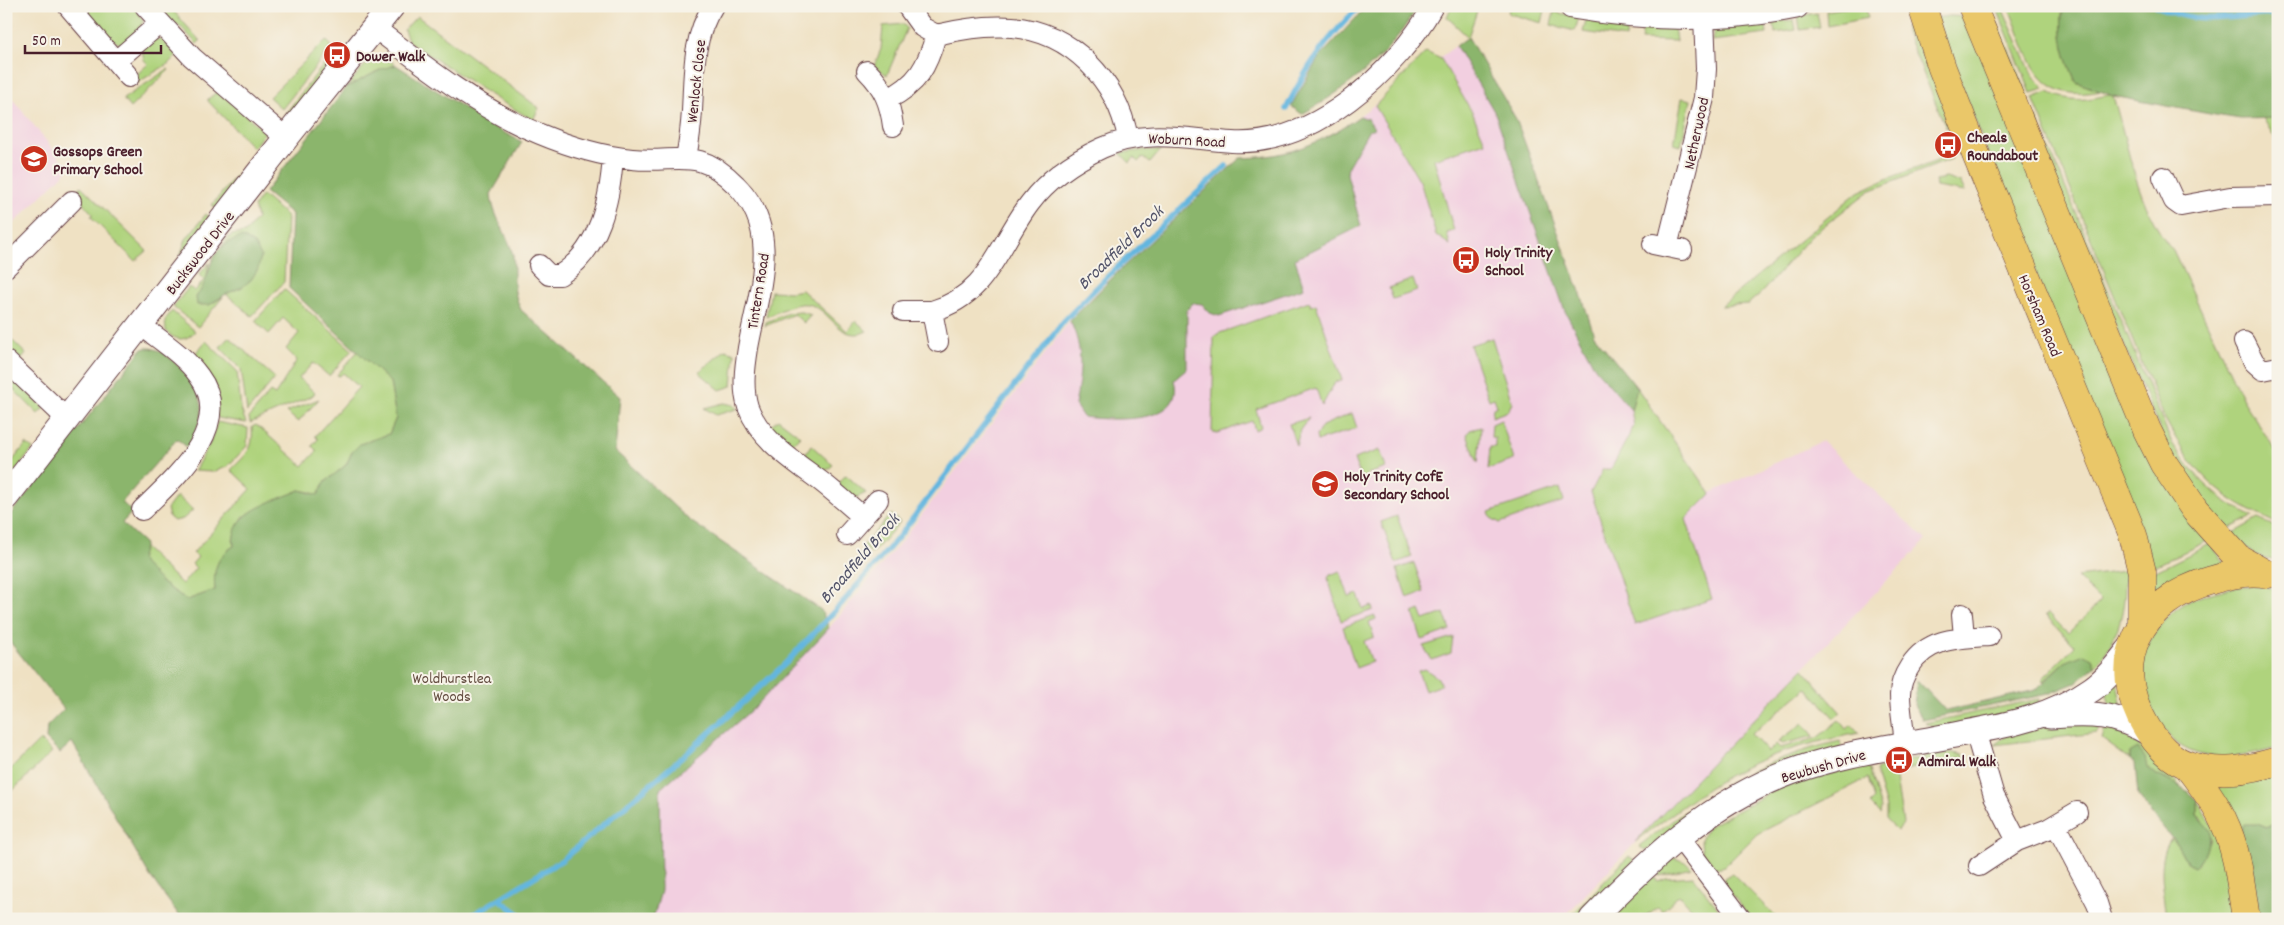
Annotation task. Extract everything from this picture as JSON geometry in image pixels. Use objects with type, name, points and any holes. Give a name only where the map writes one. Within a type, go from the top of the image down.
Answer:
[{"type":"main road","name":"Horsham Road","points":[[1922,6],[1942,68],[1988,184],[2133,535],[2142,572],[2137,636],[2130,681],[2133,700],[2151,734],[2166,752],[2187,765]]},
{"type":"main road","points":[[1972,6],[2147,430],[2164,464],[2195,510],[2239,559],[2271,575]]},
{"type":"main road","points":[[2137,636],[2158,606],[2176,593],[2218,578],[2271,575]]},
{"type":"main road","points":[[2187,765],[2232,772],[2278,761]]},
{"type":"main road","points":[[2187,765],[2223,820],[2232,842],[2246,919]]},
{"type":"street","points":[[68,6],[122,69],[160,23]]},
{"type":"street","points":[[145,6],[213,76],[286,138]]},
{"type":"street","name":"Buckswood Drive","points":[[6,497],[142,326],[286,138],[392,6]]},
{"type":"street","name":"Wenlock Close","points":[[686,158],[698,36],[713,6]]},
{"type":"street","points":[[907,6],[922,27],[936,35],[965,29],[996,26],[1027,29],[1055,40],[1083,59],[1103,80],[1121,109],[1128,138]]},
{"type":"street","name":"Woburn Road","points":[[903,311],[932,311],[946,307],[964,296],[982,280],[1020,217],[1046,185],[1083,158],[1128,138],[1160,136],[1234,142],[1264,140],[1287,135],[1327,114],[1360,92],[1405,49],[1433,6]]},
{"type":"street","points":[[1572,6],[1646,16],[1704,17],[1743,15],[1796,6]]},
{"type":"street","name":"Netherwood","points":[[1667,247],[1704,98],[1706,70],[1704,17]]},
{"type":"street","name":"Tintern Road","points":[[375,28],[451,83],[517,124],[561,142],[613,157],[634,160],[686,158],[705,162],[736,185],[757,214],[765,254],[745,371],[748,407],[756,422],[780,451],[863,517]]},
{"type":"street","points":[[888,99],[915,82],[930,54],[936,35]]},
{"type":"street","points":[[866,71],[880,86],[888,99],[894,126]]},
{"type":"street","points":[[539,265],[549,275],[560,275],[588,245],[606,209],[613,157]]},
{"type":"street","points":[[2163,177],[2174,201],[2181,206],[2238,197],[2278,196]]},
{"type":"street","points":[[6,267],[72,201]]},
{"type":"street","points":[[932,311],[938,342]]},
{"type":"street","points":[[142,326],[192,367],[201,378],[210,404],[206,429],[191,460],[178,476],[142,510]]},
{"type":"street","points":[[2244,342],[2258,367],[2269,370],[2278,367]]},
{"type":"street","points":[[6,361],[68,420]]},
{"type":"street","points":[[847,534],[878,500]]},
{"type":"street","points":[[1962,614],[1964,638]]},
{"type":"street","points":[[1905,745],[1900,696],[1908,669],[1927,648],[1942,641],[1989,636]]},
{"type":"street","name":"Bewbush Drive","points":[[1592,919],[1647,863],[1678,836],[1734,799],[1785,775],[1822,763],[2035,718],[2092,689],[2113,670],[2137,636]]},
{"type":"street","points":[[2035,718],[2105,715],[2130,722],[2151,734]]},
{"type":"street","points":[[1975,731],[1994,796],[2017,841]]},
{"type":"street","points":[[1979,866],[2017,841],[2056,825],[2077,812]]},
{"type":"street","points":[[2056,825],[2097,903],[2102,919]]},
{"type":"street","points":[[1678,836],[1741,919]]},
{"type":"shaded area","name":"Holy Trinity CofE Secondary School","points":[[1468,37],[1516,119],[1583,300],[1594,335],[1641,393],[1711,493],[1822,441],[1926,540],[1562,919],[653,919],[661,891],[660,789],[756,706],[829,628],[904,538],[1070,321],[1119,271],[1240,158],[1267,157],[1292,153],[1318,142],[1345,126]]},
{"type":"shaded area","name":"Gossops Green Primary School","points":[[6,91],[69,169],[6,231]]},
{"type":"green space","points":[[76,6],[135,6],[143,21],[134,35],[120,44],[99,32]]},
{"type":"green space","points":[[1367,6],[1418,6],[1382,55],[1353,81],[1302,114],[1291,106],[1318,59]]},
{"type":"green space","points":[[1452,6],[1478,8],[1468,37],[1447,17]]},
{"type":"green space","points":[[1510,6],[1532,6],[1545,10],[1542,23],[1510,14],[1508,12]]},
{"type":"green space","points":[[1866,6],[1868,18],[1827,26],[1826,11]]},
{"type":"green space","points":[[1996,6],[2002,8],[2033,76],[2044,89],[2031,93]]},
{"type":"green space","points":[[2008,6],[2063,6],[2062,36],[2068,63],[2076,82],[2101,91],[2079,93],[2061,91],[2048,83],[2029,59]]},
{"type":"green space","points":[[2063,6],[2278,6],[2278,118],[2241,119],[2215,115],[2113,96],[2076,82],[2068,63],[2062,36]]},
{"type":"green space","points":[[171,8],[200,41],[197,44],[179,25],[169,23],[164,14]]},
{"type":"green space","points":[[1992,11],[2028,95],[2019,98],[1983,15]]},
{"type":"green space","points":[[1554,12],[1579,17],[1575,31],[1551,25]]},
{"type":"green space","points":[[1817,13],[1820,27],[1800,30],[1798,16]]},
{"type":"green space","points":[[417,16],[539,108],[533,120],[409,42],[404,30]]},
{"type":"green space","points":[[1964,17],[2207,541],[2153,567],[1934,18]]},
{"type":"green space","points":[[1587,18],[1627,25],[1626,38],[1583,32]]},
{"type":"green space","points":[[1773,19],[1780,21],[1794,20],[1796,30],[1775,33]]},
{"type":"green space","points":[[1763,21],[1766,25],[1767,34],[1712,41],[1714,31],[1719,28]]},
{"type":"green space","points":[[1915,22],[1951,118],[1946,128],[1904,27]]},
{"type":"green space","points":[[903,24],[907,28],[887,75],[874,66],[881,49],[883,26]]},
{"type":"green space","points":[[1643,26],[1674,27],[1676,41],[1641,40]]},
{"type":"green space","points":[[1468,37],[1516,119],[1583,300],[1594,335],[1637,388],[1631,410],[1595,368],[1565,311],[1495,113],[1456,46]]},
{"type":"green space","points":[[155,39],[167,40],[179,53],[168,64],[137,83],[134,77],[148,64],[144,60],[142,50]]},
{"type":"green space","points":[[326,40],[332,46],[282,109],[269,97]]},
{"type":"green space","points":[[1426,52],[1441,59],[1473,114],[1485,142],[1434,159],[1454,231],[1447,233],[1450,245],[1436,235],[1420,181],[1375,106]]},
{"type":"green space","points":[[375,57],[386,58],[396,65],[382,69],[347,87],[363,67]]},
{"type":"green space","points":[[325,63],[331,68],[288,117],[284,115]]},
{"type":"green space","name":"Woldhurstlea Woods","points":[[396,65],[499,130],[522,142],[491,194],[494,210],[513,256],[514,288],[521,310],[620,397],[615,451],[689,520],[821,610],[829,628],[756,706],[660,789],[661,891],[653,919],[182,919],[150,876],[72,742],[60,753],[46,739],[47,726],[64,709],[6,637],[6,520],[142,349],[151,348],[160,351],[180,367],[200,398],[202,412],[188,448],[177,439],[122,502],[132,512],[122,523],[145,544],[140,560],[162,583],[187,600],[215,590],[215,570],[217,565],[223,555],[234,546],[234,534],[238,524],[246,516],[267,503],[300,490],[318,495],[324,483],[346,465],[352,452],[360,444],[389,434],[396,418],[390,382],[289,288],[292,214],[265,192],[347,87],[382,69]]},
{"type":"green space","points":[[169,70],[130,108],[123,99]]},
{"type":"green space","points":[[218,91],[265,132],[253,148],[208,101]]},
{"type":"green space","points":[[2048,92],[2072,99],[2113,96],[2142,197],[2161,234],[2173,250],[2243,400],[2278,454],[2278,524],[2239,504],[2210,483],[2186,455],[2164,417],[2033,98]]},
{"type":"green space","points":[[1682,98],[1691,100],[1681,146],[1674,144]]},
{"type":"green space","points":[[1360,116],[1368,119],[1374,128],[1369,130],[1348,166],[1347,174],[1361,226],[1295,259],[1304,288],[1219,316],[1210,313],[1202,304],[1193,303],[1187,310],[1187,369],[1174,380],[1175,395],[1169,406],[1158,413],[1143,417],[1110,419],[1083,417],[1075,405],[1080,362],[1078,342],[1070,321],[1119,271],[1240,158],[1289,152],[1331,134]]},
{"type":"green space","points":[[2036,117],[2172,443],[2207,486],[2228,503],[2253,517],[2224,531],[2176,467],[2028,120]]},
{"type":"green space","points":[[2263,118],[2276,118],[2278,144],[2276,140]]},
{"type":"green space","points":[[1161,150],[1150,163],[1143,157],[1138,162],[1134,158],[1130,163],[1120,153]]},
{"type":"green space","points":[[1951,156],[1952,159],[1869,191],[1812,235],[1762,292],[1748,304],[1721,306],[1858,192],[1886,179]]},
{"type":"green space","points":[[237,174],[243,180],[218,210],[212,205]]},
{"type":"green space","points":[[1946,178],[1961,183],[1965,192],[1936,187],[1935,180]]},
{"type":"green space","points":[[81,186],[147,251],[135,261],[91,217],[93,214],[74,194]]},
{"type":"green space","points":[[262,195],[287,216],[284,282],[252,316],[226,294],[242,287],[231,241],[221,247],[231,235],[245,233],[257,218],[254,206]]},
{"type":"green space","points":[[206,214],[212,219],[180,256],[186,239]]},
{"type":"green space","points":[[242,237],[254,244],[261,256],[258,269],[251,280],[209,305],[197,305],[196,297],[215,255],[220,248],[229,242]]},
{"type":"green space","points":[[209,263],[205,286],[196,297],[209,305],[223,297],[198,327],[173,307],[189,287],[195,291],[204,280],[199,275]]},
{"type":"green space","points":[[1413,279],[1417,291],[1393,299],[1389,288]]},
{"type":"green space","points":[[284,289],[352,350],[329,376],[313,363],[299,378],[315,393],[312,396],[250,423],[249,417],[270,392],[275,395],[297,360],[286,349],[299,333],[283,318],[269,334],[255,321]]},
{"type":"green space","points":[[802,290],[847,331],[856,321],[867,331],[858,334],[849,333],[822,311],[807,304],[791,306],[766,317],[771,291],[791,292]]},
{"type":"green space","points":[[1309,301],[1311,306],[1316,304],[1342,380],[1335,382],[1322,406],[1316,388],[1256,409],[1261,427],[1255,430],[1252,421],[1218,433],[1212,432],[1214,338],[1217,334]]},
{"type":"green space","points":[[172,311],[195,331],[192,335],[180,339],[173,337],[166,331],[165,320]]},
{"type":"green space","points":[[801,312],[811,315],[804,323],[794,314],[765,326],[766,322],[788,313]]},
{"type":"green space","points":[[6,334],[26,354],[21,360],[6,345]]},
{"type":"green space","points":[[229,337],[275,378],[247,412],[241,369],[220,347]]},
{"type":"green space","points":[[1492,338],[1512,403],[1508,411],[1492,417],[1493,408],[1497,406],[1494,398],[1489,400],[1470,345]]},
{"type":"green space","points":[[206,341],[237,371],[241,409],[246,423],[218,418],[193,356]]},
{"type":"green space","points":[[725,350],[735,353],[732,386],[720,390],[699,372]]},
{"type":"green space","points":[[358,351],[390,382],[396,418],[389,434],[360,444],[352,452],[346,465],[324,483],[318,496],[311,492],[300,490],[243,517],[233,539],[234,546],[224,554],[217,565],[215,590],[187,600],[162,583],[139,560],[143,547],[182,584],[196,568],[192,564],[198,557],[193,553],[251,489],[231,470],[248,452],[252,442],[252,427],[256,425],[303,466],[317,451],[312,446],[318,439],[315,436],[359,387],[343,373],[340,376],[337,375]]},
{"type":"green space","points":[[6,370],[44,408],[38,414],[6,382]]},
{"type":"green space","points":[[1637,388],[1711,494],[1686,519],[1712,599],[1635,625],[1591,492],[1603,469],[1611,469],[1634,426],[1631,410]]},
{"type":"green space","points":[[319,399],[298,422],[286,412]]},
{"type":"green space","points":[[724,403],[734,405],[737,409],[716,415],[704,408]]},
{"type":"green space","points":[[1352,413],[1357,428],[1317,441],[1316,436],[1322,426]]},
{"type":"green space","points":[[1309,418],[1300,430],[1296,446],[1289,424]]},
{"type":"green space","points":[[778,419],[800,436],[787,449],[768,428]]},
{"type":"green space","points":[[1501,420],[1514,460],[1488,469],[1490,447],[1495,447],[1495,438],[1491,437],[1492,424]]},
{"type":"green space","points":[[217,422],[248,428],[247,446],[227,467],[212,472],[194,471],[210,443]]},
{"type":"green space","points":[[1481,427],[1478,463],[1467,435],[1470,430]]},
{"type":"green space","points":[[26,444],[33,449],[6,482],[6,469]]},
{"type":"green space","points":[[811,445],[833,465],[822,474],[801,460]]},
{"type":"green space","points":[[1380,450],[1386,468],[1367,474],[1368,480],[1362,482],[1354,459]]},
{"type":"green space","points":[[846,475],[866,493],[855,498],[836,485]]},
{"type":"green space","points":[[1560,488],[1564,501],[1500,523],[1491,518],[1489,512]]},
{"type":"green space","points":[[177,496],[193,510],[183,519],[174,521],[169,517],[167,509]]},
{"type":"green space","points":[[891,514],[900,522],[872,554],[863,546]]},
{"type":"green space","points":[[1397,516],[1412,557],[1396,563],[1381,522]]},
{"type":"green space","points":[[2258,519],[2278,528],[2278,562],[2254,554],[2228,536]]},
{"type":"green space","points":[[2210,544],[2226,564],[2180,577],[2153,597],[2154,572]]},
{"type":"green space","points":[[1414,563],[1424,592],[1407,598],[1397,569]]},
{"type":"green space","points":[[1340,571],[1349,597],[1358,594],[1363,609],[1372,606],[1373,610],[1341,621],[1328,578],[1330,575]]},
{"type":"green space","points":[[2125,571],[2123,610],[2120,622],[2104,655],[2095,666],[2092,658],[2065,662],[2044,681],[2042,679],[2075,646],[2045,615],[2048,613],[2068,633],[2101,601],[2077,577]]},
{"type":"green space","points":[[2238,586],[2263,586],[2278,589],[2278,748],[2240,756],[2212,757],[2186,749],[2172,740],[2167,734],[2147,698],[2142,684],[2143,662],[2155,632],[2169,615],[2199,597]]},
{"type":"green space","points":[[1420,610],[1424,620],[1444,613],[1450,630],[1422,640],[1413,613]]},
{"type":"green space","points":[[1375,616],[1376,619],[1369,622],[1374,637],[1364,641],[1372,662],[1356,668],[1343,627]]},
{"type":"green space","points":[[1453,637],[1451,653],[1432,660],[1423,646]]},
{"type":"green space","points":[[2084,654],[2092,658],[2095,666],[2075,683],[2048,694],[1923,720],[1914,705],[1917,680],[1946,711],[2036,690],[2065,662]]},
{"type":"green space","points":[[1425,669],[1438,678],[1441,685],[1425,691],[1418,671]]},
{"type":"green space","points":[[1803,669],[1841,713],[1834,718],[1807,688],[1751,734],[1768,752],[1776,744],[1780,748],[1817,738],[1839,720],[1846,729],[1852,725],[1859,733],[1794,749],[1756,762],[1724,778],[1635,842]]},
{"type":"green space","points":[[2117,682],[2122,709],[2110,706],[2106,691]]},
{"type":"green space","points":[[2039,699],[2038,707],[1935,729],[1925,723]]},
{"type":"green space","points":[[2070,722],[2100,724],[2097,733],[1994,745],[2012,732]]},
{"type":"green space","points":[[1803,723],[1814,736],[1782,744],[1779,741]]},
{"type":"green space","points":[[2106,726],[2138,745],[2182,787],[2156,775],[2146,768],[2144,762],[2129,753],[2129,759],[2102,739]]},
{"type":"green space","points":[[40,740],[52,752],[6,797],[6,774]]},
{"type":"green space","points":[[1840,741],[1842,747],[1645,851],[1639,846],[1687,810],[1733,781],[1783,758]]},
{"type":"green space","points":[[2138,749],[2145,757],[2147,768],[2156,775],[2182,787],[2197,800],[2197,815],[2210,830],[2206,850],[2201,860],[2194,867],[2188,864],[2178,846],[2138,796],[2135,763],[2129,759],[2129,754]]},
{"type":"green space","points":[[1949,752],[1963,755],[1969,763],[1960,758],[1895,772],[1903,824],[1897,831],[1886,819],[1886,807],[1875,770],[1895,763]]},
{"type":"green space","points":[[1867,764],[1881,808],[1880,814],[1870,804],[1874,800],[1868,778],[1757,834],[1725,866],[1715,868],[1711,866],[1702,853],[1701,839],[1708,827],[1780,787]]},
{"type":"green space","points":[[2278,775],[2278,820],[2267,828],[2257,824],[2240,832],[2214,785],[2234,785]]},
{"type":"green space","points":[[2197,800],[2220,839],[2235,919],[2167,919],[2162,878],[2163,858],[2166,848],[2171,839],[2178,846],[2188,864],[2198,865],[2210,839],[2202,819],[2197,815]]},
{"type":"green space","points":[[2278,820],[2278,919],[2256,919],[2240,832],[2244,824],[2257,824],[2267,828]]},
{"type":"green space","points":[[1629,856],[1635,861],[1578,919],[1568,919]]},
{"type":"green space","points":[[1674,858],[1686,862],[1692,868],[1659,876],[1657,868],[1667,859]]},
{"type":"green space","points":[[1732,873],[1778,919],[1752,919],[1724,885],[1724,878]]},
{"type":"green space","points":[[1650,874],[1658,881],[1666,878],[1693,876],[1726,919],[1702,919],[1679,895],[1662,911],[1658,907],[1641,919],[1607,919]]},
{"type":"waterway","points":[[1286,109],[1301,80],[1318,54],[1337,30],[1360,6]]},
{"type":"waterway","points":[[2157,6],[2174,13],[2203,19],[2278,14]]},
{"type":"waterway","name":"Broadfield Brook","points":[[466,919],[562,860],[686,754],[784,665],[843,602],[897,539],[1064,321],[1107,277],[1226,166]]},
{"type":"waterway","points":[[499,899],[526,919]]},
{"type":"place","name":"Dower Walk","points":[[337,55]]},
{"type":"place","name":"Cheals Roundabout","points":[[1948,145]]},
{"type":"place","name":"Gossops Green Primary School","points":[[34,159]]},
{"type":"place","name":"Holy Trinity School","points":[[1466,260]]},
{"type":"place","name":"Holy Trinity CofE Secondary School","points":[[1325,484]]},
{"type":"place","name":"Admiral Walk","points":[[1899,760]]}]
